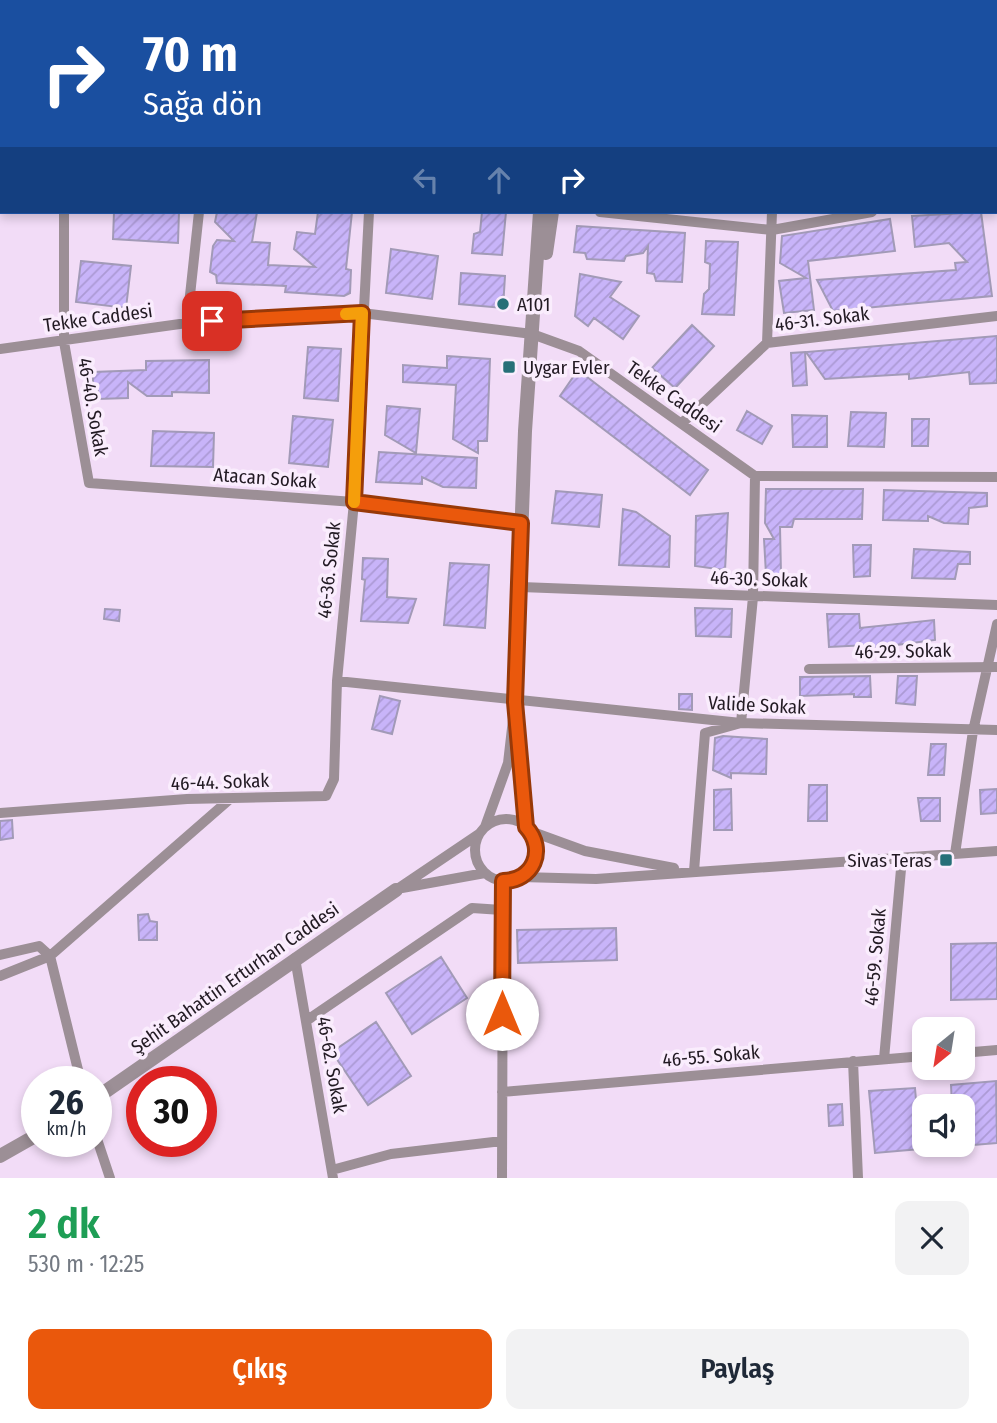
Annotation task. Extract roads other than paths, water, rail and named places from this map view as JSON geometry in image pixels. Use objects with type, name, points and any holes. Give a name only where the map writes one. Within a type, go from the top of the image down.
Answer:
[{"type":"street","name":"46-40. Sokak","points":[[64,214],[64,342],[89,483]]},
{"type":"street","points":[[187,323],[199,214]]},
{"type":"street","name":"46-36. Sokak","points":[[337,681],[354,502],[369,214]]},
{"type":"street","points":[[540,214],[521,523],[521,587],[515,702],[508,763],[475,852],[485,873],[503,881],[522,877],[596,879],[997,851]]},
{"type":"street","points":[[533,334],[552,214]]},
{"type":"street","points":[[619,214],[772,230],[861,214]]},
{"type":"street","points":[[767,344],[772,214]]},
{"type":"street","name":"Tekke Caddesi","points":[[0,349],[187,323],[362,313],[533,334],[579,351],[755,476]]},
{"type":"street","name":"46-31. Sokak","points":[[682,423],[767,344],[997,316]]},
{"type":"street","points":[[694,871],[705,733],[741,723],[753,597],[755,476],[997,477]]},
{"type":"street","name":"Atacan Sokak","points":[[89,483],[354,502],[521,523]]},
{"type":"street","name":"46-30. Sokak","points":[[521,587],[997,605]]},
{"type":"street","points":[[955,854],[973,731],[993,667],[997,624]]},
{"type":"street","name":"46-29. Sokak","points":[[808,669],[993,667]]},
{"type":"street","name":"Valide Sokak","points":[[337,681],[515,702],[741,723],[997,730]]},
{"type":"street","name":"46-44. Sokak","points":[[0,813],[326,796],[334,779],[337,681]]},
{"type":"street","points":[[515,702],[528,829],[537,853],[531,868],[522,877]]},
{"type":"street","points":[[0,976],[50,956],[230,799]]},
{"type":"street","points":[[483,830],[506,820],[620,860],[694,871]]},
{"type":"street","name":"Şehit Bahattin Erturhan Caddesi","points":[[112,1087],[483,830]]},
{"type":"street","name":"46-59. Sokak","points":[[884,1059],[902,858]]},
{"type":"street","name":"Şehit Bahattin Erturhan Caddesi","points":[[396,890],[485,873]]},
{"type":"street","points":[[502,1178],[503,881]]},
{"type":"street","points":[[306,1021],[472,908],[502,910]]},
{"type":"street","points":[[0,955],[39,946],[50,956],[77,1066]]},
{"type":"street","name":"46-62. Sokak","points":[[295,958],[333,1174]]},
{"type":"street","points":[[975,1052],[997,1050]]},
{"type":"street","name":"46-55. Sokak","points":[[502,1092],[912,1057]]},
{"type":"street","points":[[853,1061],[858,1178]]},
{"type":"street","points":[[333,1174],[391,1154],[502,1141]]},
{"type":"street","points":[[0,1156],[21,1144]]},
{"type":"street","points":[[103,1157],[110,1178]]},
{"type":"place","name":"A101","points":[[503,304]]},
{"type":"place","name":"Uygar Evler","points":[[509,367]]},
{"type":"place","name":"Sivas Teras","points":[[946,860]]}]
